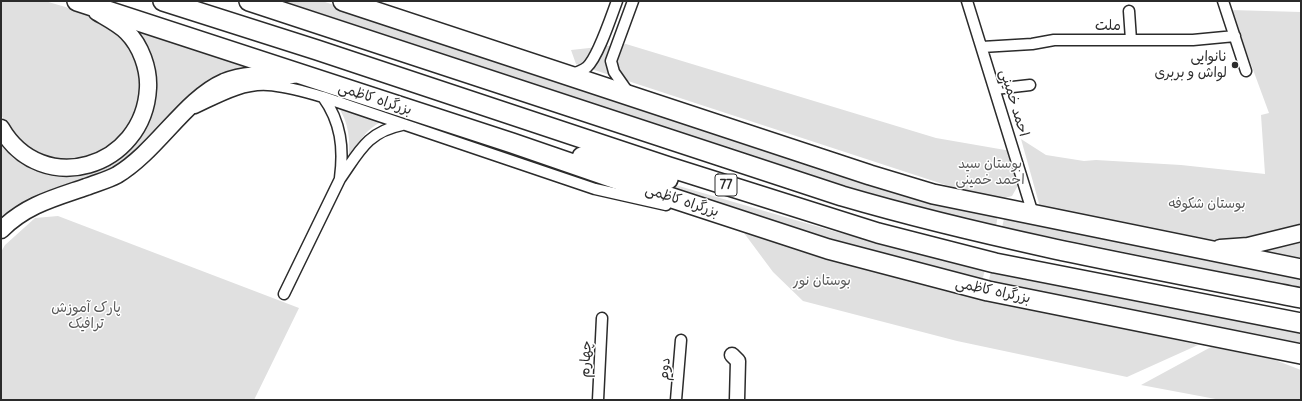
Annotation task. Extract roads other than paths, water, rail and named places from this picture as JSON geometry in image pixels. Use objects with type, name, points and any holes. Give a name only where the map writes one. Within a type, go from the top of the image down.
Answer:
[{"type":"highway","name":"بزرگراه کاظمی","points":[[77,1],[512,143],[828,249],[973,288],[1301,354]]},
{"type":"highway","name":"بزرگراه کاظمی","points":[[163,1],[878,234],[995,263],[1301,323]]},
{"type":"highway","name":"77","points":[[250,1],[835,194],[905,214],[993,236],[1301,298]]},
{"type":"highway","points":[[343,1],[870,175],[933,194],[1301,269]]},
{"type":"highway","points":[[512,143],[608,162],[697,187],[753,194]]},
{"type":"main road","points":[[1,128],[16,148],[33,160],[49,165],[67,167],[83,166],[105,159],[122,147],[137,130],[147,104],[148,79],[145,61],[128,33],[115,23],[77,1]]},
{"type":"main road","points":[[1,230],[13,218],[30,207],[116,176],[137,162],[184,113],[208,92],[224,82],[258,74],[304,75]]},
{"type":"main road","points":[[1203,249],[1248,246],[1301,233]]},
{"type":"main road","points":[[1264,347],[1301,362]]},
{"type":"street","points":[[569,76],[588,66],[594,56],[617,1]]},
{"type":"street","points":[[632,97],[617,78],[611,61],[633,1]]},
{"type":"street","name":"احمد خمینی","points":[[967,1],[1033,214]]},
{"type":"street","points":[[1223,1],[1246,71]]},
{"type":"street","points":[[1129,12],[1131,40]]},
{"type":"street","name":"ملت","points":[[982,47],[1032,44],[1054,40],[1193,40],[1235,36]]},
{"type":"street","points":[[184,113],[243,88],[261,85],[291,88],[323,97],[596,189],[748,223]]},
{"type":"street","points":[[995,89],[1030,85]]},
{"type":"street","points":[[323,97],[333,110],[342,144],[340,180]]},
{"type":"street","points":[[284,294],[340,180],[358,153],[376,133],[387,128],[403,125]]},
{"type":"street","name":"چهارم","points":[[598,400],[602,318]]},
{"type":"street","name":"دوم","points":[[676,400],[681,340]]},
{"type":"street","points":[[732,355],[738,361],[737,400]]},
{"type":"place","name":"نانوایی لواش و بربری","points":[[1235,65]]},
{"type":"park label","name":"بوستان سید احمد خمینی","points":[[990,172]]},
{"type":"park label","name":"بوستان شکوفه","points":[[1207,204]]},
{"type":"park label","name":"بوستان نور","points":[[822,281]]},
{"type":"park label","name":"پارک آموزش ترافیک","points":[[86,316]]}]
